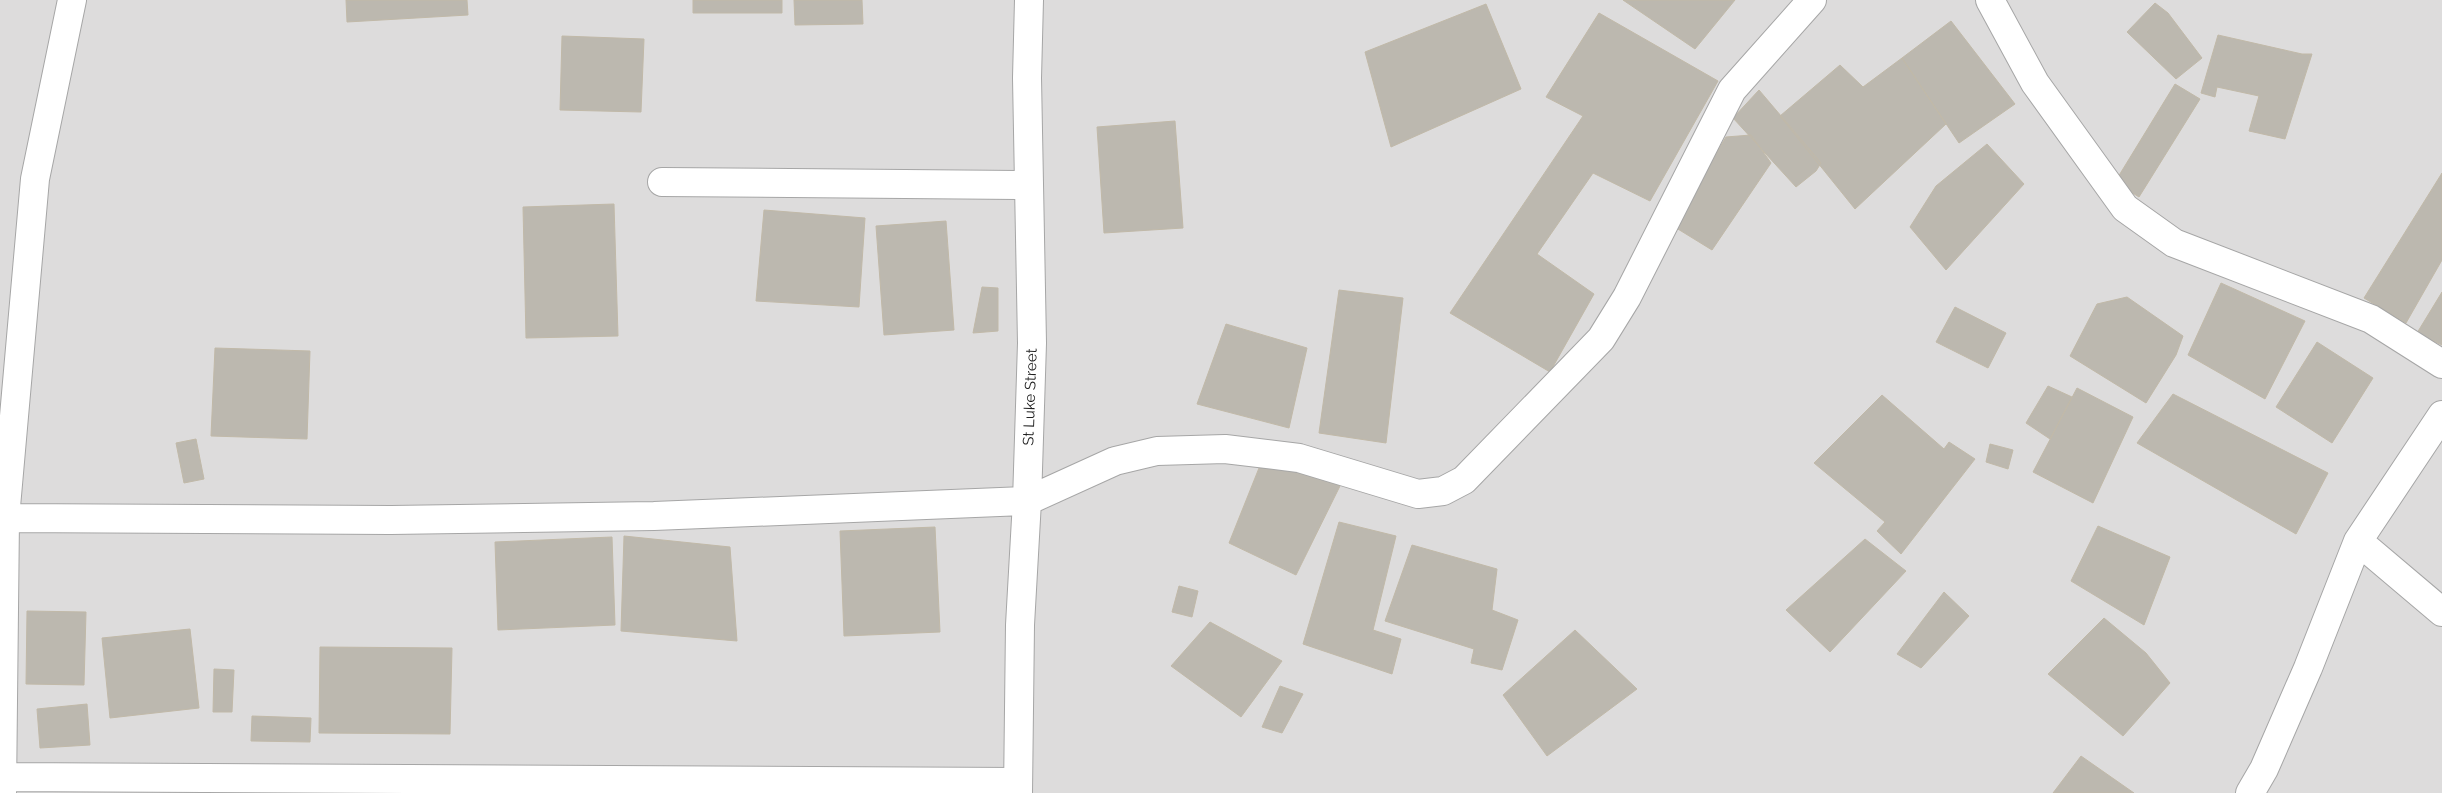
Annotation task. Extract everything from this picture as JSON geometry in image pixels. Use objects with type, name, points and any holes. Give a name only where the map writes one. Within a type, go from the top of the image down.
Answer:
[{"type":"street","points":[[72,0],[35,179],[2,518],[2,785],[1018,788]]},
{"type":"street","name":"St Luke Street","points":[[1018,788],[1020,624],[1027,501],[1032,343],[1027,78],[1029,0]]},
{"type":"street","points":[[2,518],[391,520],[654,516],[1027,501],[1115,461],[1157,451],[1225,449],[1299,458],[1418,494],[1443,491],[1464,480],[1600,340],[1627,297],[1732,90],[1812,0]]},
{"type":"street","points":[[1990,0],[2035,83],[2125,208],[2174,243],[2371,319],[2442,364]]},
{"type":"street","points":[[662,182],[1029,185]]},
{"type":"street","points":[[2250,793],[2264,769],[2304,676],[2358,541],[2442,415]]},
{"type":"street","points":[[2358,541],[2442,612]]},
{"type":"shaded area","points":[[0,0],[2442,0],[2442,793],[0,793]]},
{"type":"building","points":[[346,0],[467,0],[468,15],[347,22]]},
{"type":"building","points":[[693,0],[782,0],[782,13],[693,13]]},
{"type":"building","points":[[794,0],[862,0],[863,24],[795,25]]},
{"type":"building","points":[[1623,0],[1735,0],[1695,49]]},
{"type":"building","points":[[2155,3],[2168,13],[2202,58],[2176,79],[2127,32]]},
{"type":"building","points":[[1486,4],[1521,89],[1391,147],[1365,52]]},
{"type":"building","points":[[1599,13],[1718,81],[1650,201],[1593,173],[1537,254],[1594,294],[1550,372],[1450,313],[1583,116],[1546,97]]},
{"type":"building","points":[[1951,21],[2015,104],[1959,143],[1902,58]]},
{"type":"building","points":[[2218,35],[2302,54],[2312,54],[2285,139],[2249,131],[2259,96],[2217,87],[2215,97],[2201,93]]},
{"type":"building","points":[[562,36],[644,39],[641,112],[560,110]]},
{"type":"building","points":[[1902,58],[1946,124],[1855,209],[1780,116],[1840,65],[1863,87]]},
{"type":"building","points":[[2175,84],[2200,99],[2139,197],[2115,182]]},
{"type":"building","points":[[1759,90],[1821,163],[1816,171],[1796,187],[1733,118]]},
{"type":"building","points":[[1175,121],[1183,228],[1104,233],[1097,127]]},
{"type":"building","points":[[1751,135],[1771,163],[1712,250],[1673,226],[1726,137]]},
{"type":"building","points":[[1987,144],[2024,184],[1946,270],[1910,227],[1936,186]]},
{"type":"building","points":[[2442,173],[2442,260],[2406,323],[2364,298]]},
{"type":"building","points":[[614,204],[618,336],[526,338],[523,207]]},
{"type":"building","points":[[764,210],[865,218],[859,307],[756,301]]},
{"type":"building","points":[[946,221],[954,330],[884,335],[876,226]]},
{"type":"building","points":[[2221,283],[2305,321],[2265,399],[2188,355]]},
{"type":"building","points":[[982,287],[998,288],[998,331],[973,333]]},
{"type":"building","points":[[1339,290],[1403,298],[1386,443],[1319,433]]},
{"type":"building","points":[[2442,292],[2442,345],[2417,333]]},
{"type":"building","points":[[2127,297],[2183,336],[2176,355],[2146,403],[2070,356],[2097,304]]},
{"type":"building","points":[[1955,307],[2006,333],[1988,368],[1936,342]]},
{"type":"building","points":[[1226,324],[1307,348],[1289,428],[1197,404]]},
{"type":"building","points":[[2317,342],[2373,378],[2332,443],[2276,407]]},
{"type":"building","points":[[215,348],[310,351],[307,439],[211,436]]},
{"type":"building","points":[[2048,386],[2072,397],[2050,439],[2026,423]]},
{"type":"building","points":[[2077,388],[2133,417],[2093,503],[2033,472]]},
{"type":"building","points":[[2173,394],[2328,473],[2296,534],[2137,443]]},
{"type":"building","points":[[1882,395],[1944,449],[1949,442],[1975,459],[1901,554],[1877,531],[1885,522],[1814,463]]},
{"type":"building","points":[[196,439],[204,479],[184,483],[176,443]]},
{"type":"building","points":[[1990,444],[2013,450],[2008,469],[1986,462]]},
{"type":"building","points":[[1265,453],[1340,486],[1296,575],[1229,543]]},
{"type":"building","points":[[1339,522],[1396,536],[1373,630],[1401,639],[1392,674],[1303,644]]},
{"type":"building","points":[[2098,526],[2170,557],[2144,625],[2071,581]]},
{"type":"building","points":[[935,527],[940,632],[844,636],[840,531]]},
{"type":"building","points":[[624,536],[730,547],[737,641],[621,631]]},
{"type":"building","points":[[612,537],[615,625],[498,630],[495,542]]},
{"type":"building","points":[[1865,539],[1906,571],[1830,652],[1786,610]]},
{"type":"building","points":[[1412,545],[1497,569],[1492,610],[1518,620],[1502,670],[1471,663],[1474,649],[1385,621]]},
{"type":"building","points":[[1179,586],[1198,591],[1192,617],[1172,612]]},
{"type":"building","points":[[1944,592],[1969,616],[1921,668],[1897,654]]},
{"type":"building","points":[[27,611],[86,612],[84,685],[26,684]]},
{"type":"building","points":[[2104,618],[2146,653],[2170,683],[2123,736],[2048,674]]},
{"type":"building","points":[[1210,622],[1282,661],[1241,717],[1171,666]]},
{"type":"building","points":[[190,629],[199,708],[110,718],[102,638]]},
{"type":"building","points":[[1575,630],[1637,689],[1547,756],[1503,695]]},
{"type":"building","points":[[320,647],[452,648],[450,734],[319,733]]},
{"type":"building","points":[[214,669],[234,670],[232,712],[213,712]]},
{"type":"building","points":[[1280,686],[1303,694],[1282,733],[1262,727]]},
{"type":"building","points":[[87,704],[90,745],[40,748],[37,709]]},
{"type":"building","points":[[252,716],[311,718],[310,742],[251,741]]},
{"type":"building","points":[[2081,756],[2134,793],[2053,793]]}]
